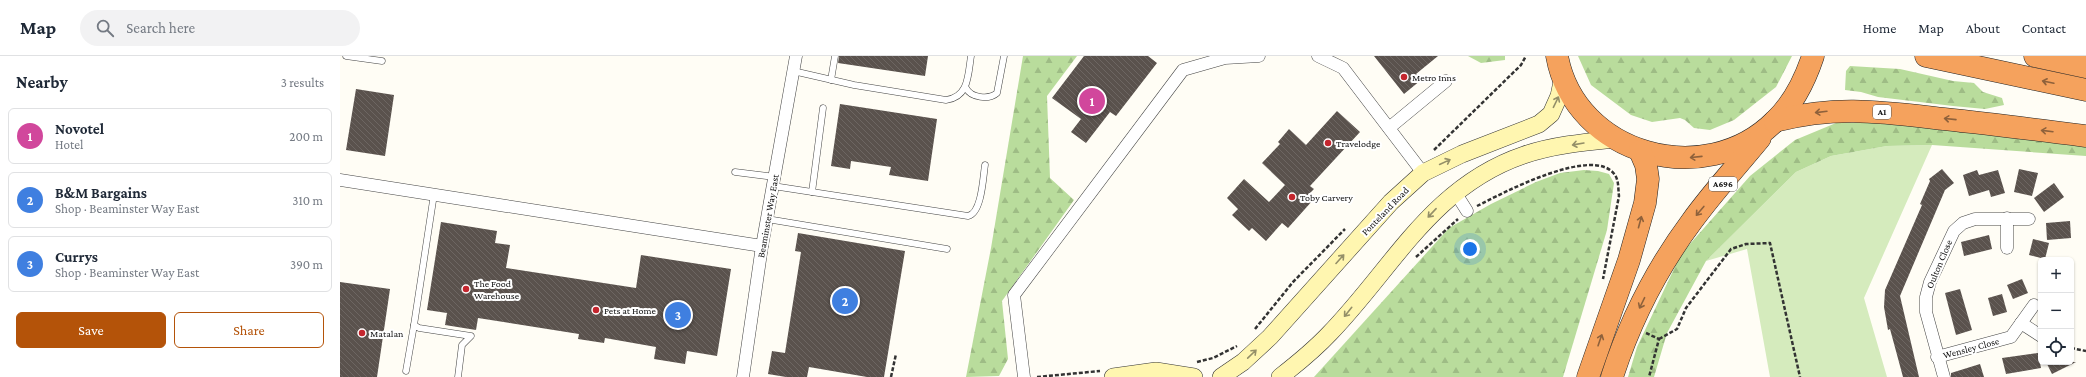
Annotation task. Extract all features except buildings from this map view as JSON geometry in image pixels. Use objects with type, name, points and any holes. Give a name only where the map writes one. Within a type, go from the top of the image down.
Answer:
[{"type":"highway","points":[[1557,63],[1573,96],[1585,113],[1616,139],[1640,151],[1667,157],[1694,158],[1721,153],[1740,145],[1772,124],[1794,97],[1813,56]]},
{"type":"highway","points":[[1926,56],[2086,90]]},
{"type":"highway","points":[[2035,56],[2086,67]]},
{"type":"highway","name":"A1","points":[[1772,124],[1822,112],[1849,110],[1890,113],[2086,136]]},
{"type":"highway","name":"A696","points":[[1612,377],[1622,347],[1642,303],[1660,269],[1692,220],[1772,124]]},
{"type":"highway","points":[[1588,377],[1629,260],[1646,203],[1648,179],[1646,165],[1640,151]]},
{"type":"main road","name":"Ponteland Road","points":[[1221,377],[1243,362],[1270,337],[1391,202],[1422,173],[1462,154],[1539,124],[1551,114],[1559,96],[1557,63]]},
{"type":"main road","points":[[1280,377],[1331,333],[1403,244],[1442,203],[1455,192],[1484,173],[1523,155],[1593,141],[1616,139]]},
{"type":"main road","points":[[1113,377],[1130,377],[1156,371],[1194,377]]},
{"type":"street","name":"Beaminster Way East","points":[[743,377],[762,246],[796,56]]},
{"type":"street","points":[[1024,377],[1014,296],[1183,70],[1225,58],[1259,56]]},
{"type":"street","points":[[1318,56],[1343,68],[1422,173]]},
{"type":"street","points":[[1388,128],[1446,81]]},
{"type":"street","points":[[340,180],[762,246]]},
{"type":"street","points":[[1455,192],[1467,211]]},
{"type":"street","name":"Oulton Close","points":[[1944,377],[1926,312],[1926,297],[1930,282],[1954,231],[1963,223],[1975,218],[2029,219]]},
{"type":"street","points":[[2007,218],[2007,248]]},
{"type":"street","name":"Wensley Close","points":[[1937,356],[2011,337],[2034,305]]},
{"type":"street","points":[[2021,323],[2038,334]]},
{"type":"lane","points":[[346,56],[382,61]]},
{"type":"lane","points":[[831,80],[835,56]]},
{"type":"lane","points":[[793,71],[831,80],[946,100],[957,97],[966,88],[971,56]]},
{"type":"lane","points":[[966,88],[972,95],[989,98],[997,93],[1004,56]]},
{"type":"lane","points":[[812,192],[824,108]]},
{"type":"lane","points":[[735,172],[812,192],[972,215],[978,208],[985,165]]},
{"type":"lane","points":[[406,371],[434,194]]},
{"type":"lane","points":[[767,219],[947,249]]},
{"type":"lane","points":[[414,325],[418,328],[471,336],[462,345],[458,377]]},
{"type":"path","points":[[1467,211],[1533,179],[1558,170],[1580,166],[1608,168],[1615,174],[1618,183],[1619,196],[1602,282]]},
{"type":"path","points":[[1648,377],[1659,339],[1677,329],[1686,308],[1731,249],[1746,244],[1770,243],[1800,377]]},
{"type":"path","points":[[1641,331],[1659,339]]},
{"type":"path","points":[[2074,349],[2086,351]]},
{"type":"path","points":[[891,377],[896,354]]},
{"type":"green space","points":[[1023,56],[1077,56],[1047,96],[1050,178],[1074,200],[1002,301],[1008,359],[999,376],[966,377],[991,248]]},
{"type":"green space","points":[[1468,56],[1505,56],[1505,60],[1481,63]]},
{"type":"green space","points":[[1578,56],[1792,56],[1776,87],[1734,120],[1710,130],[1694,128],[1685,120],[1680,118],[1652,122],[1631,115],[1591,85]]},
{"type":"green space","points":[[1850,66],[1900,69],[1953,81],[1974,83],[1983,92],[2002,98],[2004,105],[1985,109],[1953,106],[1878,97],[1861,92],[1845,90],[1846,71]]},
{"type":"green space","points":[[1836,123],[1894,123],[2086,142],[2086,156],[1932,145],[1887,146],[1831,156],[1796,172],[1706,261],[1667,333],[1654,377],[1628,377],[1637,347],[1681,254],[1750,176],[1795,140]]},
{"type":"green space","points":[[1932,145],[1864,298],[1887,377],[1770,377],[1747,249],[1706,261],[1796,172],[1831,156],[1887,146]]},
{"type":"green space","points":[[1584,170],[1598,171],[1609,174],[1614,183],[1607,230],[1563,377],[1314,377],[1449,228],[1491,204],[1536,182],[1560,173]]},
{"type":"place","name":"Metro Inns","points":[[1404,77]]},
{"type":"place","name":"Novotel","points":[[1092,101]]},
{"type":"place","name":"Travelodge","points":[[1328,143]]},
{"type":"place","name":"Toby Carvery","points":[[1292,197]]},
{"type":"place","name":"The Food Warehouse","points":[[466,289]]},
{"type":"place","name":"B&M Bargains","points":[[845,301]]},
{"type":"place","name":"Pets at Home","points":[[596,310]]},
{"type":"place","name":"Currys","points":[[678,315]]},
{"type":"place","name":"Matalan","points":[[362,333]]}]
